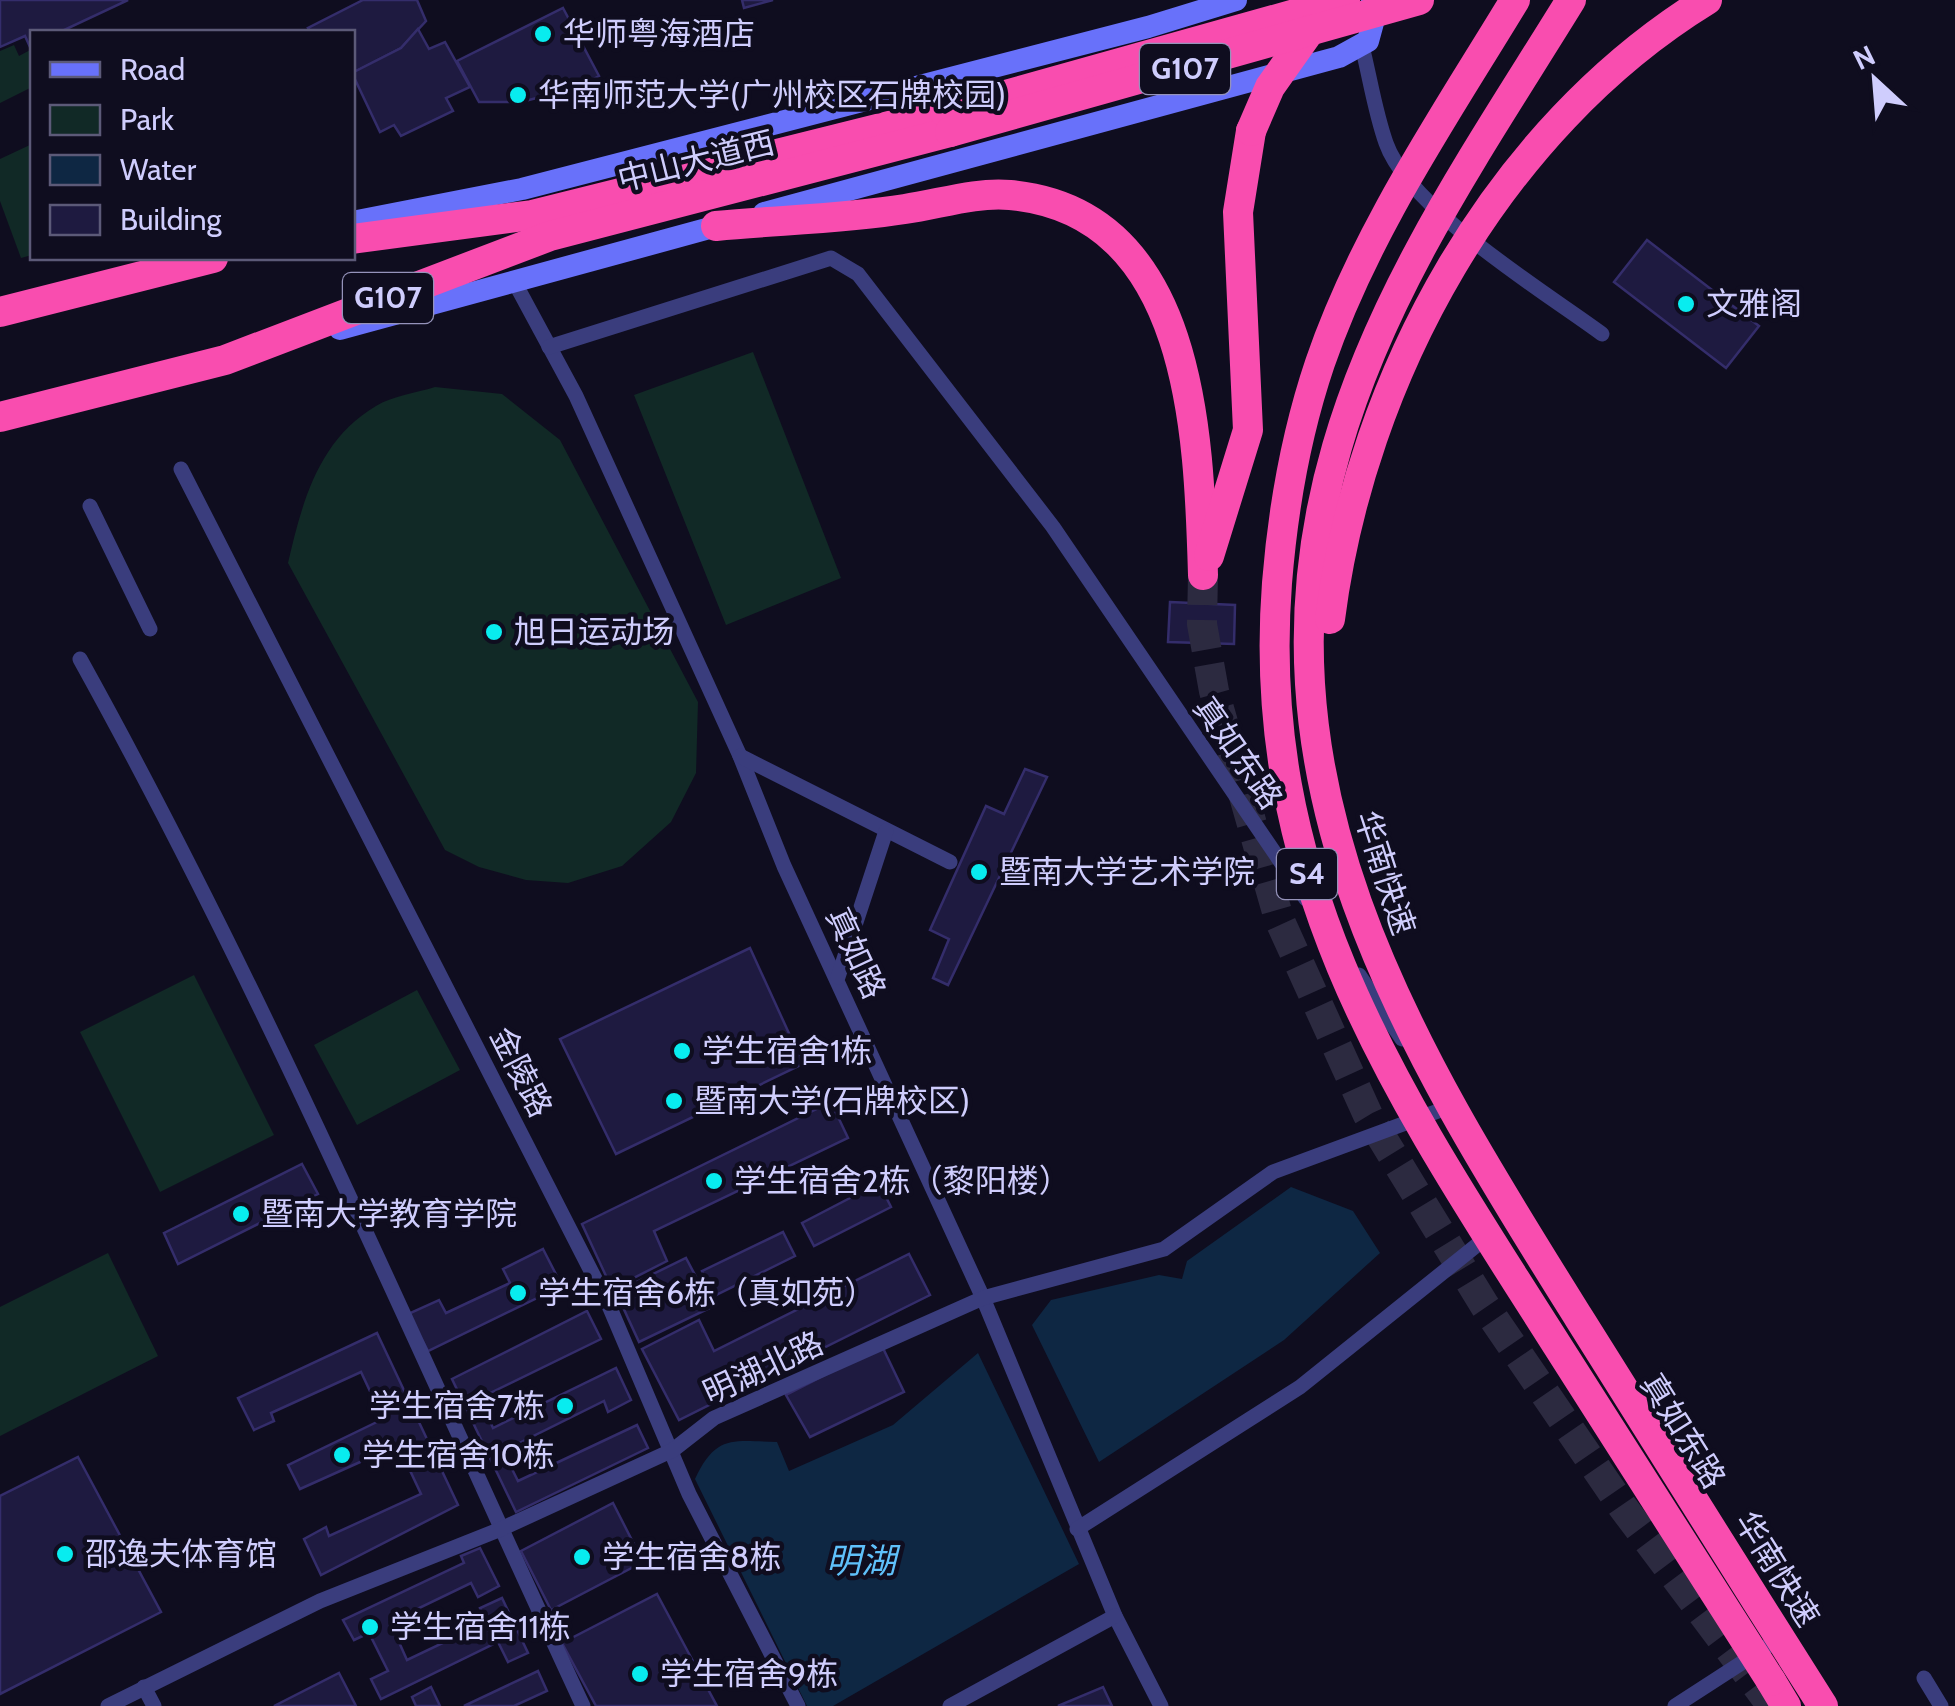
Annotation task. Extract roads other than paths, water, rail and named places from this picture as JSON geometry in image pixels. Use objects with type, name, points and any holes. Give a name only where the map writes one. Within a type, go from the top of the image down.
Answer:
[{"type":"highway","name":"中山大道西","points":[[355,240],[532,215],[947,122],[1420,0]]},
{"type":"highway","name":"华南快速","points":[[1515,0],[1390,208],[1344,303],[1309,397],[1292,466],[1278,568],[1274,653],[1282,770],[1303,862],[1336,956],[1435,1156],[1786,1706]]},
{"type":"highway","name":"华南快速","points":[[1571,0],[1421,247],[1348,412],[1324,503],[1311,613],[1318,756],[1351,896],[1414,1041],[1557,1283],[1823,1706]]},
{"type":"highway","points":[[1318,756],[1342,540],[1375,432],[1414,341],[1477,228],[1522,164],[1613,70],[1707,0]]},
{"type":"highway","name":"中山大道西","points":[[0,417],[225,360],[550,236],[1366,2]]},
{"type":"highway","points":[[716,226],[905,209],[986,195],[1030,198],[1088,220],[1134,258],[1164,312],[1188,399],[1200,478],[1203,574],[1248,430],[1238,232],[1245,156],[1259,110],[1284,64],[1313,27],[1366,2]]},
{"type":"highway","points":[[0,312],[201,260]]},
{"type":"highway","points":[[1775,1631],[1838,1706]]},
{"type":"main road","points":[[355,221],[522,189],[1148,27],[1236,0]]},
{"type":"main road","points":[[1301,68],[1319,34],[1317,14],[1306,0]]},
{"type":"main road","points":[[225,360],[1301,68],[1362,46],[1373,30],[1366,2]]},
{"type":"street","points":[[1362,46],[1386,144],[1399,168],[1430,204],[1602,334]]},
{"type":"street","name":"真如东路","points":[[549,346],[831,258],[858,274],[1053,527],[1450,1107],[1775,1631]]},
{"type":"street","name":"真如路","points":[[515,283],[576,396],[740,756],[784,866],[983,1298],[1115,1616],[1161,1706]]},
{"type":"street","name":"金陵路","points":[[181,469],[610,1308],[674,1450],[689,1494],[798,1706]]},
{"type":"street","points":[[90,506],[150,629]]},
{"type":"street","points":[[80,659],[162,808],[317,1127],[583,1706]]},
{"type":"street","points":[[740,756],[950,862]]},
{"type":"street","points":[[838,977],[886,831]]},
{"type":"street","name":"明湖北路","points":[[108,1706],[320,1600],[501,1529],[674,1450],[714,1418],[983,1298],[1164,1249],[1274,1172],[1450,1107]]},
{"type":"street","points":[[1077,1529],[1300,1387],[1516,1214]]},
{"type":"street","points":[[950,1706],[1115,1616]]},
{"type":"street","points":[[1675,1706],[1775,1631]]},
{"type":"street","points":[[1924,1678],[1941,1706]]},
{"type":"street","points":[[144,1687],[154,1706]]},
{"type":"water","points":[[1291,1187],[1353,1211],[1380,1253],[1284,1340],[1099,1462],[1032,1325],[1051,1300],[1159,1275],[1182,1279],[1187,1261]]},
{"type":"water","name":"明湖","points":[[978,1353],[1079,1564],[833,1706],[807,1706],[695,1479],[710,1454],[727,1443],[777,1442],[789,1471],[893,1425]]},
{"type":"tunnel","points":[[1203,575],[1202,624],[1214,691],[1279,919],[1368,1115],[1485,1306],[1622,1506],[1772,1706]]},
{"type":"place","name":"华师粤海酒店","points":[[543,34]]},
{"type":"place","name":"华南师范大学(广州校区石牌校园)","points":[[518,95]]},
{"type":"place","name":"文雅阁","points":[[1686,304]]},
{"type":"place","name":"旭日运动场","points":[[494,632]]},
{"type":"place","name":"暨南大学艺术学院","points":[[979,872]]},
{"type":"place","name":"学生宿舍1栋","points":[[682,1051]]},
{"type":"place","name":"暨南大学(石牌校区)","points":[[674,1101]]},
{"type":"place","name":"学生宿舍2栋（黎阳楼）","points":[[714,1181]]},
{"type":"place","name":"暨南大学教育学院","points":[[241,1214]]},
{"type":"place","name":"学生宿舍6栋（真如苑）","points":[[518,1293]]},
{"type":"place","name":"学生宿舍7栋","points":[[565,1406]]},
{"type":"place","name":"学生宿舍10栋","points":[[342,1455]]},
{"type":"place","name":"邵逸夫体育馆","points":[[65,1554]]},
{"type":"place","name":"学生宿舍8栋","points":[[582,1557]]},
{"type":"place","name":"学生宿舍11栋","points":[[370,1627]]},
{"type":"place","name":"学生宿舍9栋","points":[[640,1674]]}]
